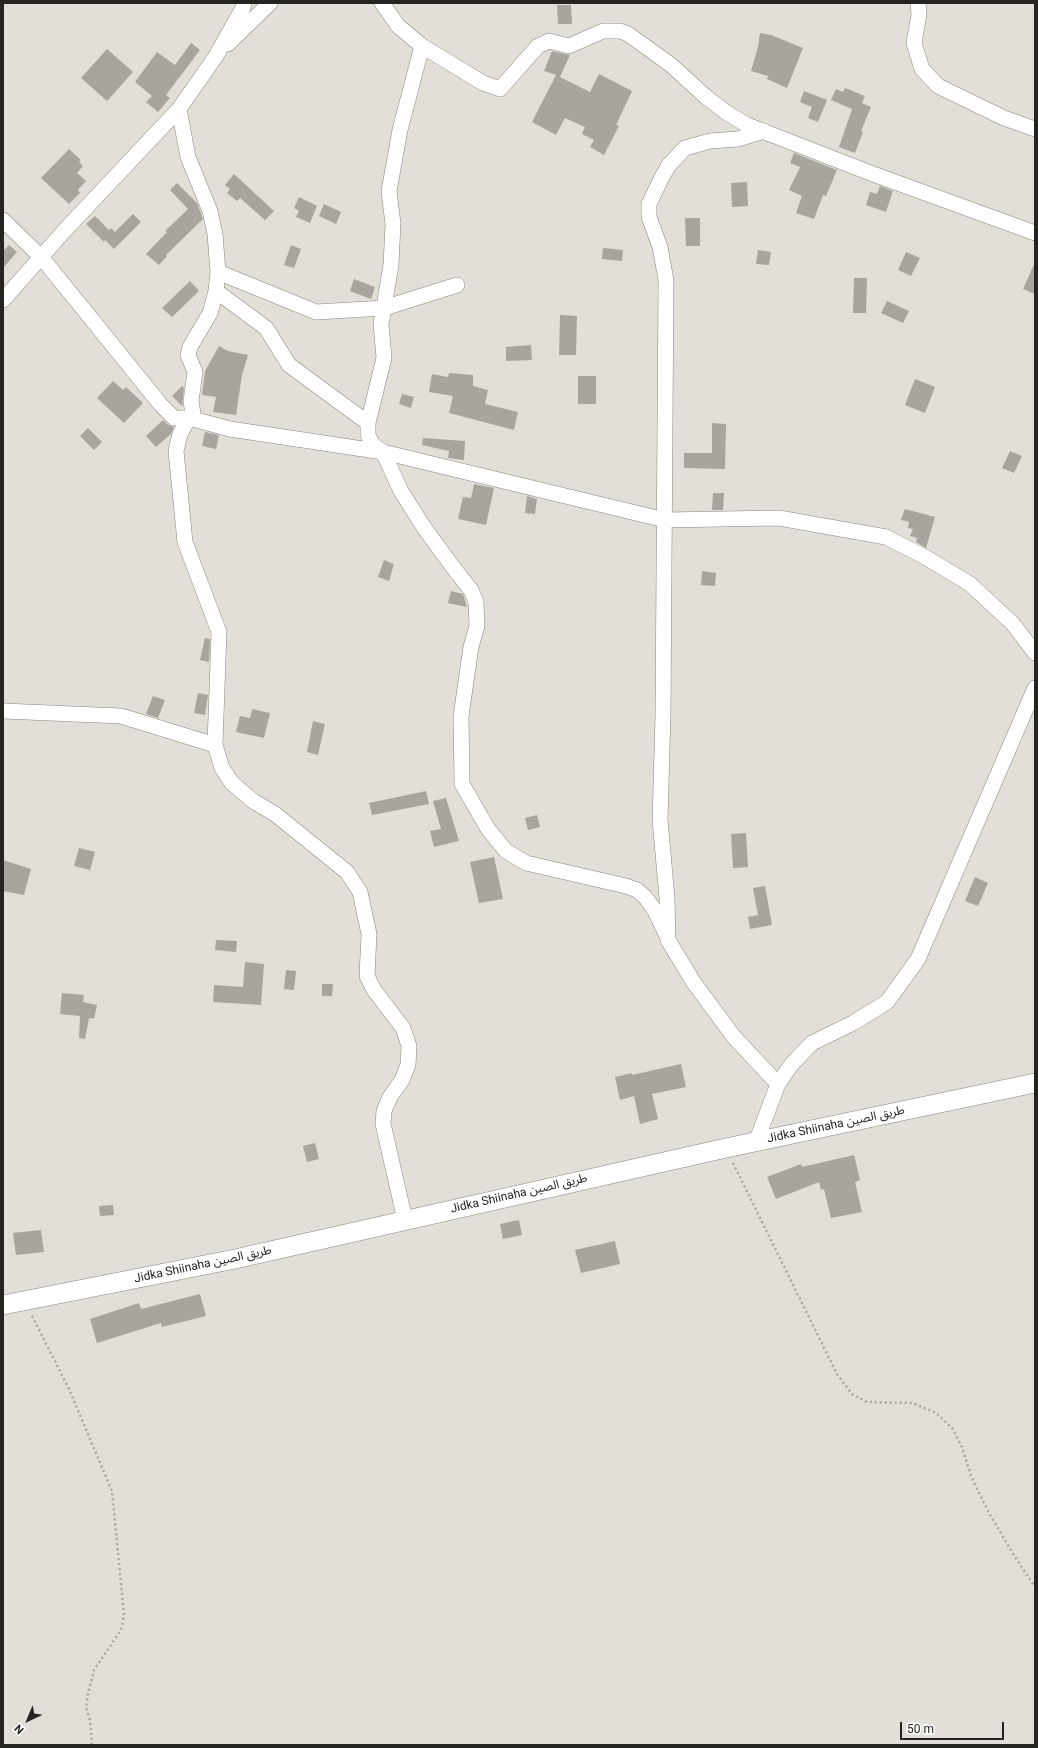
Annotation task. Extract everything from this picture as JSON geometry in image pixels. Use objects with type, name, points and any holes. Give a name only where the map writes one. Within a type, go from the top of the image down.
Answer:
[{"type":"main road","name":"Jidka Shiinaha طريق الصين","points":[[3,1305],[235,1259],[726,1148],[1035,1083]]},
{"type":"street","points":[[3,300],[42,258],[65,230],[179,109],[216,56],[243,8],[244,3]]},
{"type":"street","points":[[216,56],[270,3]]},
{"type":"street","points":[[382,3],[398,26],[422,46],[482,83],[500,89],[538,46],[549,41],[569,46],[603,31],[620,31],[628,34],[671,65],[727,112],[747,125],[873,174],[1035,233]]},
{"type":"street","points":[[918,3],[919,14],[914,43],[922,70],[938,86],[1004,118],[1035,129]]},
{"type":"street","points":[[422,46],[400,130],[389,191],[392,231],[391,265],[381,333],[384,358],[368,423],[368,435],[373,445],[383,452],[409,503],[448,560],[472,590],[476,602],[477,626],[470,648],[461,716],[462,784],[488,829],[506,851],[526,863],[626,886],[637,890],[646,898],[655,911],[668,940],[694,983],[734,1037],[778,1084]]},
{"type":"street","points":[[179,109],[188,157],[210,211],[215,234],[218,272],[216,291],[210,313],[190,347],[188,355],[195,372],[191,401],[194,414],[189,418],[180,434],[176,451],[185,542],[219,632],[215,745],[222,768],[232,783],[253,801],[275,814],[319,848],[347,872],[360,892],[369,934],[367,976],[374,990],[403,1028],[409,1046],[408,1065],[402,1080],[390,1097],[384,1112],[383,1124],[405,1220]]},
{"type":"street","points":[[668,940],[667,898],[660,820],[663,715],[666,280],[660,246],[649,217],[649,204],[668,165],[685,148],[710,140],[738,139],[764,132]]},
{"type":"street","points":[[3,220],[42,258],[161,405],[174,418],[189,418],[230,429],[383,452],[665,520],[779,518],[886,537],[925,557],[970,584],[1013,624],[1035,652]]},
{"type":"street","points":[[218,272],[316,312],[384,308],[457,285]]},
{"type":"street","points":[[216,291],[266,328],[290,365],[368,423]]},
{"type":"street","points":[[756,1142],[778,1084],[791,1065],[812,1043],[853,1023],[887,1002],[918,960],[1035,688]]},
{"type":"street","points":[[3,711],[121,716],[215,745]]},
{"type":"path","points":[[726,1148],[837,1374],[852,1394],[867,1402],[913,1403],[936,1413],[952,1428],[962,1447],[970,1476],[1015,1557],[1035,1587]]},
{"type":"path","points":[[25,1301],[69,1389],[112,1491],[124,1615],[121,1630],[94,1670],[88,1694],[86,1707],[90,1720],[92,1745]]},
{"type":"building","points":[[557,5],[571,5],[572,24],[558,24]]},
{"type":"building","points":[[760,33],[771,35],[803,48],[787,88],[767,79],[768,76],[751,71],[758,47]]},
{"type":"building","points":[[191,43],[200,50],[166,95],[170,98],[158,112],[146,102],[152,96],[135,82],[157,52],[175,65]]},
{"type":"building","points":[[107,49],[133,72],[107,101],[81,78]]},
{"type":"building","points":[[552,51],[570,55],[560,77],[590,92],[599,74],[632,91],[616,125],[619,126],[604,155],[590,147],[594,140],[582,134],[585,127],[565,118],[556,135],[532,122],[556,75],[544,71]]},
{"type":"building","points":[[845,88],[865,96],[862,103],[871,107],[861,131],[863,132],[855,153],[839,147],[852,109],[831,100],[836,89],[843,92]]},
{"type":"building","points":[[804,91],[827,100],[818,122],[808,118],[812,107],[800,102]]},
{"type":"building","points":[[69,149],[81,160],[79,162],[83,166],[77,173],[86,181],[78,190],[80,193],[69,204],[41,178]]},
{"type":"building","points":[[794,153],[837,170],[826,196],[823,195],[814,219],[796,213],[802,196],[789,190],[800,167],[790,163]]},
{"type":"building","points":[[234,174],[274,211],[265,220],[240,198],[237,201],[227,193],[230,189],[225,185]]},
{"type":"building","points":[[747,182],[748,206],[732,207],[731,183]]},
{"type":"building","points":[[177,183],[197,203],[203,219],[166,255],[167,256],[159,265],[146,254],[167,232],[165,231],[188,209],[170,190]]},
{"type":"building","points":[[880,186],[893,191],[886,212],[866,205],[870,192],[877,194]]},
{"type":"building","points":[[299,197],[317,206],[310,223],[296,217],[299,211],[294,208]]},
{"type":"building","points":[[324,204],[341,212],[336,224],[319,216]]},
{"type":"building","points":[[133,214],[141,222],[114,249],[105,240],[104,242],[86,224],[95,216],[109,230],[111,228],[115,232]]},
{"type":"building","points":[[685,218],[700,218],[700,246],[686,246]]},
{"type":"building","points":[[9,245],[17,252],[3,268],[3,251]]},
{"type":"building","points":[[291,245],[301,249],[294,268],[284,265]]},
{"type":"building","points":[[603,248],[623,250],[622,261],[602,259]]},
{"type":"building","points":[[758,250],[771,252],[769,265],[756,264]]},
{"type":"building","points":[[906,252],[920,258],[911,276],[898,270]]},
{"type":"building","points":[[1035,262],[1035,294],[1023,289]]},
{"type":"building","points":[[854,278],[867,278],[866,313],[853,313]]},
{"type":"building","points":[[354,279],[375,287],[371,299],[350,291]]},
{"type":"building","points":[[190,281],[199,291],[172,317],[162,308]]},
{"type":"building","points":[[887,301],[909,311],[903,323],[881,313]]},
{"type":"building","points":[[560,315],[577,316],[576,355],[559,355]]},
{"type":"building","points":[[531,345],[532,360],[506,361],[506,347]]},
{"type":"building","points":[[219,346],[228,351],[248,355],[242,375],[236,415],[213,412],[216,397],[202,395],[205,371]]},
{"type":"building","points":[[449,373],[473,375],[473,386],[488,390],[485,404],[518,412],[514,430],[449,413],[453,396],[429,392],[432,374],[448,377]]},
{"type":"building","points":[[578,376],[596,376],[596,404],[578,404]]},
{"type":"building","points":[[915,379],[935,387],[925,413],[905,405]]},
{"type":"building","points":[[113,381],[123,390],[126,387],[143,403],[124,423],[97,398]]},
{"type":"building","points":[[182,386],[184,388],[182,406],[172,396]]},
{"type":"building","points":[[402,394],[414,397],[411,408],[399,404]]},
{"type":"building","points":[[163,420],[168,425],[174,427],[171,434],[156,447],[146,436]]},
{"type":"building","points":[[712,423],[726,424],[725,469],[684,468],[684,453],[712,453]]},
{"type":"building","points":[[88,428],[102,442],[94,450],[80,436]]},
{"type":"building","points":[[205,432],[219,435],[216,449],[202,446]]},
{"type":"building","points":[[423,438],[465,441],[464,460],[448,458],[449,451],[422,445]]},
{"type":"building","points":[[1010,451],[1022,456],[1014,473],[1002,468]]},
{"type":"building","points":[[474,484],[494,488],[486,525],[458,519],[463,497],[471,498]]},
{"type":"building","points":[[713,493],[724,493],[723,510],[712,510]]},
{"type":"building","points":[[527,496],[537,499],[535,514],[525,513]]},
{"type":"building","points":[[905,509],[935,517],[926,548],[916,542],[917,538],[910,536],[913,529],[908,528],[909,522],[901,520]]},
{"type":"building","points":[[384,560],[394,564],[389,581],[378,577]]},
{"type":"building","points":[[702,571],[716,573],[715,586],[701,585]]},
{"type":"building","points":[[451,591],[463,594],[467,607],[448,603]]},
{"type":"building","points":[[205,638],[210,639],[209,662],[200,660]]},
{"type":"building","points":[[198,693],[208,695],[205,715],[194,713]]},
{"type":"building","points":[[153,696],[165,700],[158,718],[146,714]]},
{"type":"building","points":[[252,709],[270,713],[264,738],[236,732],[240,716],[250,718]]},
{"type":"building","points":[[313,721],[325,724],[318,755],[307,752]]},
{"type":"building","points":[[426,791],[429,804],[372,815],[369,803]]},
{"type":"building","points":[[446,798],[459,841],[434,847],[430,831],[441,829],[433,801]]},
{"type":"building","points":[[537,815],[540,827],[528,830],[525,818]]},
{"type":"building","points":[[746,833],[748,867],[733,868],[731,834]]},
{"type":"building","points":[[79,848],[95,852],[90,870],[74,866]]},
{"type":"building","points":[[494,857],[503,899],[479,903],[470,862]]},
{"type":"building","points":[[3,860],[31,869],[24,895],[3,891]]},
{"type":"building","points":[[975,877],[988,883],[978,906],[965,901]]},
{"type":"building","points":[[765,886],[772,925],[750,929],[748,917],[758,915],[753,888]]},
{"type":"building","points":[[216,940],[237,941],[236,952],[215,950]]},
{"type":"building","points":[[245,962],[264,964],[261,1005],[213,1002],[214,985],[243,987]]},
{"type":"building","points":[[286,970],[296,971],[294,990],[284,989]]},
{"type":"building","points":[[322,984],[333,984],[332,996],[322,996]]},
{"type":"building","points":[[62,993],[84,995],[83,1002],[97,1005],[94,1019],[89,1018],[85,1039],[79,1038],[80,1016],[60,1014]]},
{"type":"building","points":[[681,1064],[686,1087],[652,1094],[658,1119],[640,1124],[634,1096],[620,1100],[615,1077],[632,1073],[632,1075]]},
{"type":"building","points":[[315,1143],[319,1159],[307,1162],[303,1146]]},
{"type":"building","points":[[854,1155],[860,1180],[855,1182],[862,1212],[831,1218],[824,1189],[821,1190],[819,1182],[776,1199],[767,1177],[801,1164],[802,1167]]},
{"type":"building","points":[[113,1205],[114,1215],[100,1216],[99,1206]]},
{"type":"building","points":[[519,1220],[522,1235],[503,1239],[500,1224]]},
{"type":"building","points":[[41,1230],[44,1252],[16,1255],[13,1233]]},
{"type":"building","points":[[615,1241],[620,1264],[581,1273],[575,1250]]},
{"type":"building","points":[[200,1294],[206,1316],[162,1327],[161,1323],[97,1343],[90,1319],[139,1303],[141,1309]]}]
